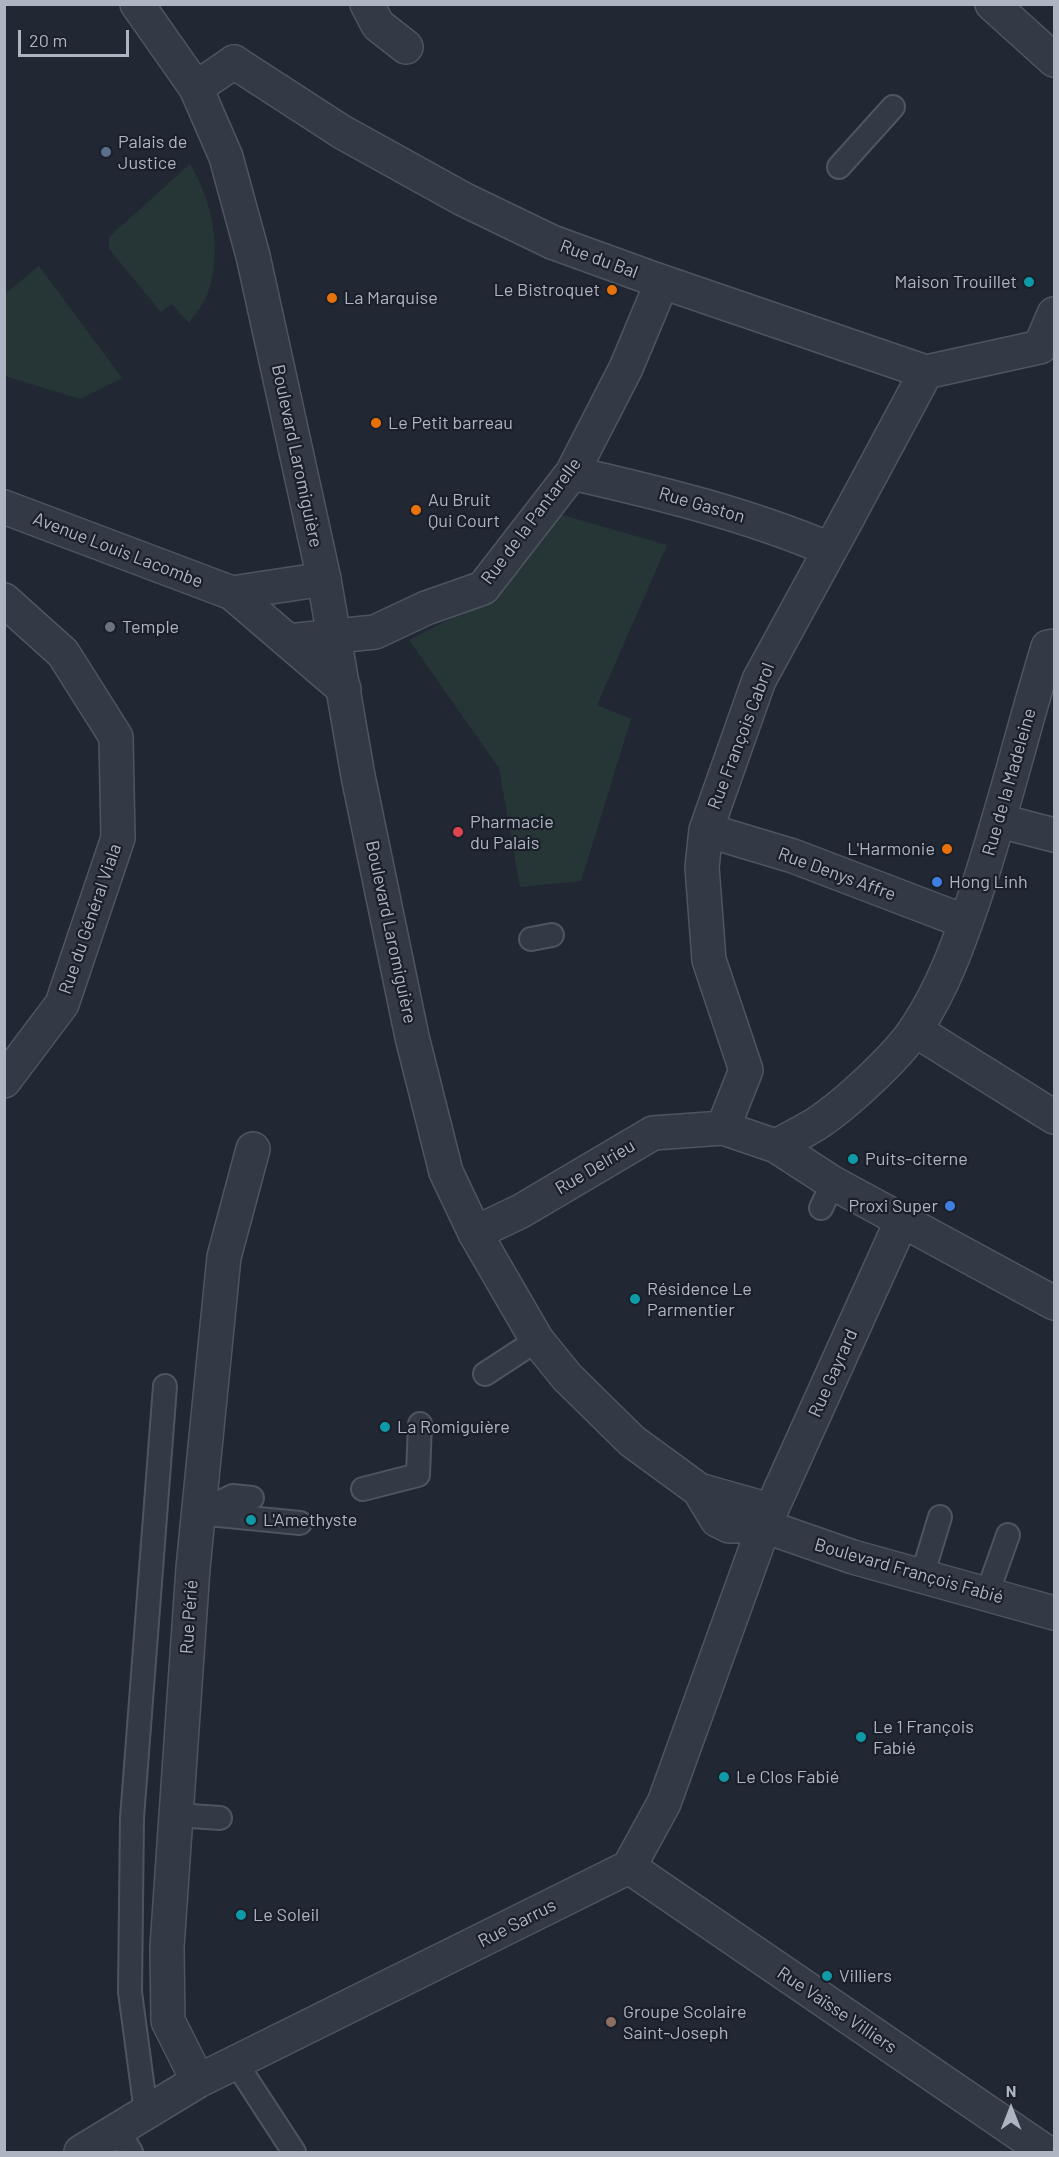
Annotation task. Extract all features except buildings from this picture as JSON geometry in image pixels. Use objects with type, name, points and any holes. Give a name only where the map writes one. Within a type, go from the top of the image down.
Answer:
[{"type":"street","name":"Boulevard Laromiguière","points":[[137,4],[196,88],[226,157],[261,287],[324,579],[358,776],[412,1037],[446,1172],[474,1233],[537,1340],[567,1377],[632,1441],[699,1490],[759,1507],[764,1526]]},
{"type":"street","points":[[367,4],[378,25],[406,47]]},
{"type":"street","points":[[992,4],[1054,60]]},
{"type":"street","name":"Rue du Bal","points":[[196,88],[234,62],[342,132],[462,199],[552,242],[926,372]]},
{"type":"street","name":"Rue de la Pantarelle","points":[[335,636],[375,632],[426,608],[483,588],[572,473],[626,368],[662,282]]},
{"type":"street","points":[[926,372],[1047,349],[1054,314]]},
{"type":"street","name":"Rue François Cabrol","points":[[723,1128],[746,1070],[709,960],[702,867],[706,830],[759,680],[926,372]]},
{"type":"street","name":"Rue Gaston","points":[[572,473],[686,499],[774,526],[829,549]]},
{"type":"street","name":"Avenue Louis Lacombe","points":[[4,507],[232,593],[344,689]]},
{"type":"street","name":"Avenue Louis Lacombe","points":[[232,593],[324,579]]},
{"type":"street","name":"Rue du Général Viala","points":[[4,600],[63,653],[116,737],[118,838],[62,1004],[4,1081]]},
{"type":"street","points":[[288,641],[335,636]]},
{"type":"street","name":"Rue de la Madeleine","points":[[776,1146],[816,1124],[890,1060],[915,1030],[939,987],[966,922],[1000,821],[1022,731],[1052,641]]},
{"type":"street","points":[[1000,821],[1054,835]]},
{"type":"street","name":"Rue Denys Affre","points":[[706,830],[809,862],[966,922]]},
{"type":"street","points":[[915,1030],[1054,1117]]},
{"type":"street","points":[[723,1128],[776,1146],[827,1195],[902,1220],[1054,1303]]},
{"type":"street","name":"Rue Delrieu","points":[[474,1233],[521,1211],[653,1133],[723,1128]]},
{"type":"street","name":"Rue Périé","points":[[198,2081],[168,2021],[167,1947],[198,1513],[224,1257],[253,1149]]},
{"type":"street","name":"Rue Gayrard","points":[[764,1526],[902,1220]]},
{"type":"street","points":[[629,1867],[664,1803],[764,1526]]},
{"type":"street","name":"Boulevard François Fabié","points":[[764,1526],[854,1557],[1054,1612]]},
{"type":"street","name":"Rue Sarrus","points":[[81,2152],[124,2141],[146,2112],[198,2081],[629,1867]]},
{"type":"street","name":"Rue Vaïsse Villiers","points":[[629,1867],[1046,2152]]},
{"type":"lane","points":[[839,167],[892,108]]},
{"type":"lane","points":[[485,1374],[537,1340]]},
{"type":"lane","points":[[146,2112],[130,1992],[132,1818],[165,1386]]},
{"type":"lane","points":[[363,1489],[418,1475],[420,1425]]},
{"type":"lane","points":[[198,1513],[233,1496],[252,1498]]},
{"type":"lane","points":[[198,1513],[300,1523]]},
{"type":"lane","points":[[922,1576],[940,1517]]},
{"type":"lane","points":[[987,1594],[1008,1535]]},
{"type":"lane","points":[[176,1815],[220,1818]]},
{"type":"lane","points":[[236,2063],[294,2152]]},
{"type":"shaded area","points":[[190,164],[210,211],[215,245],[212,279],[207,295],[189,323],[172,304],[161,312],[109,249],[109,237]]},
{"type":"shaded area","points":[[39,266],[122,378],[80,399],[5,376],[5,294]]},
{"type":"shaded area","points":[[559,514],[667,545],[597,705],[631,719],[581,881],[520,887],[499,768],[409,640],[483,602],[504,587]]},
{"type":"place","name":"Palais de Justice","points":[[106,152]]},
{"type":"place","name":"Maison Trouillet","points":[[1029,282]]},
{"type":"place","name":"Le Bistroquet","points":[[612,290]]},
{"type":"place","name":"La Marquise","points":[[332,298]]},
{"type":"place","name":"Le Petit barreau","points":[[376,423]]},
{"type":"place","name":"Au Bruit Qui Court","points":[[416,510]]},
{"type":"place","name":"Temple","points":[[110,627]]},
{"type":"place","name":"Pharmacie du Palais","points":[[458,832]]},
{"type":"place","name":"L'Harmonie","points":[[947,849]]},
{"type":"place","name":"Hong Linh","points":[[937,882]]},
{"type":"place","name":"Puits-citerne","points":[[853,1159]]},
{"type":"place","name":"Proxi Super","points":[[950,1206]]},
{"type":"place","name":"Résidence Le Parmentier","points":[[635,1299]]},
{"type":"place","name":"La Romiguière","points":[[385,1427]]},
{"type":"place","name":"L'Amethyste","points":[[251,1520]]},
{"type":"place","name":"Le 1 François Fabié","points":[[861,1737]]},
{"type":"place","name":"Le Clos Fabié","points":[[724,1777]]},
{"type":"place","name":"Le Soleil","points":[[241,1915]]},
{"type":"place","name":"Villiers","points":[[827,1976]]},
{"type":"place","name":"Groupe Scolaire Saint-Joseph","points":[[611,2022]]}]
